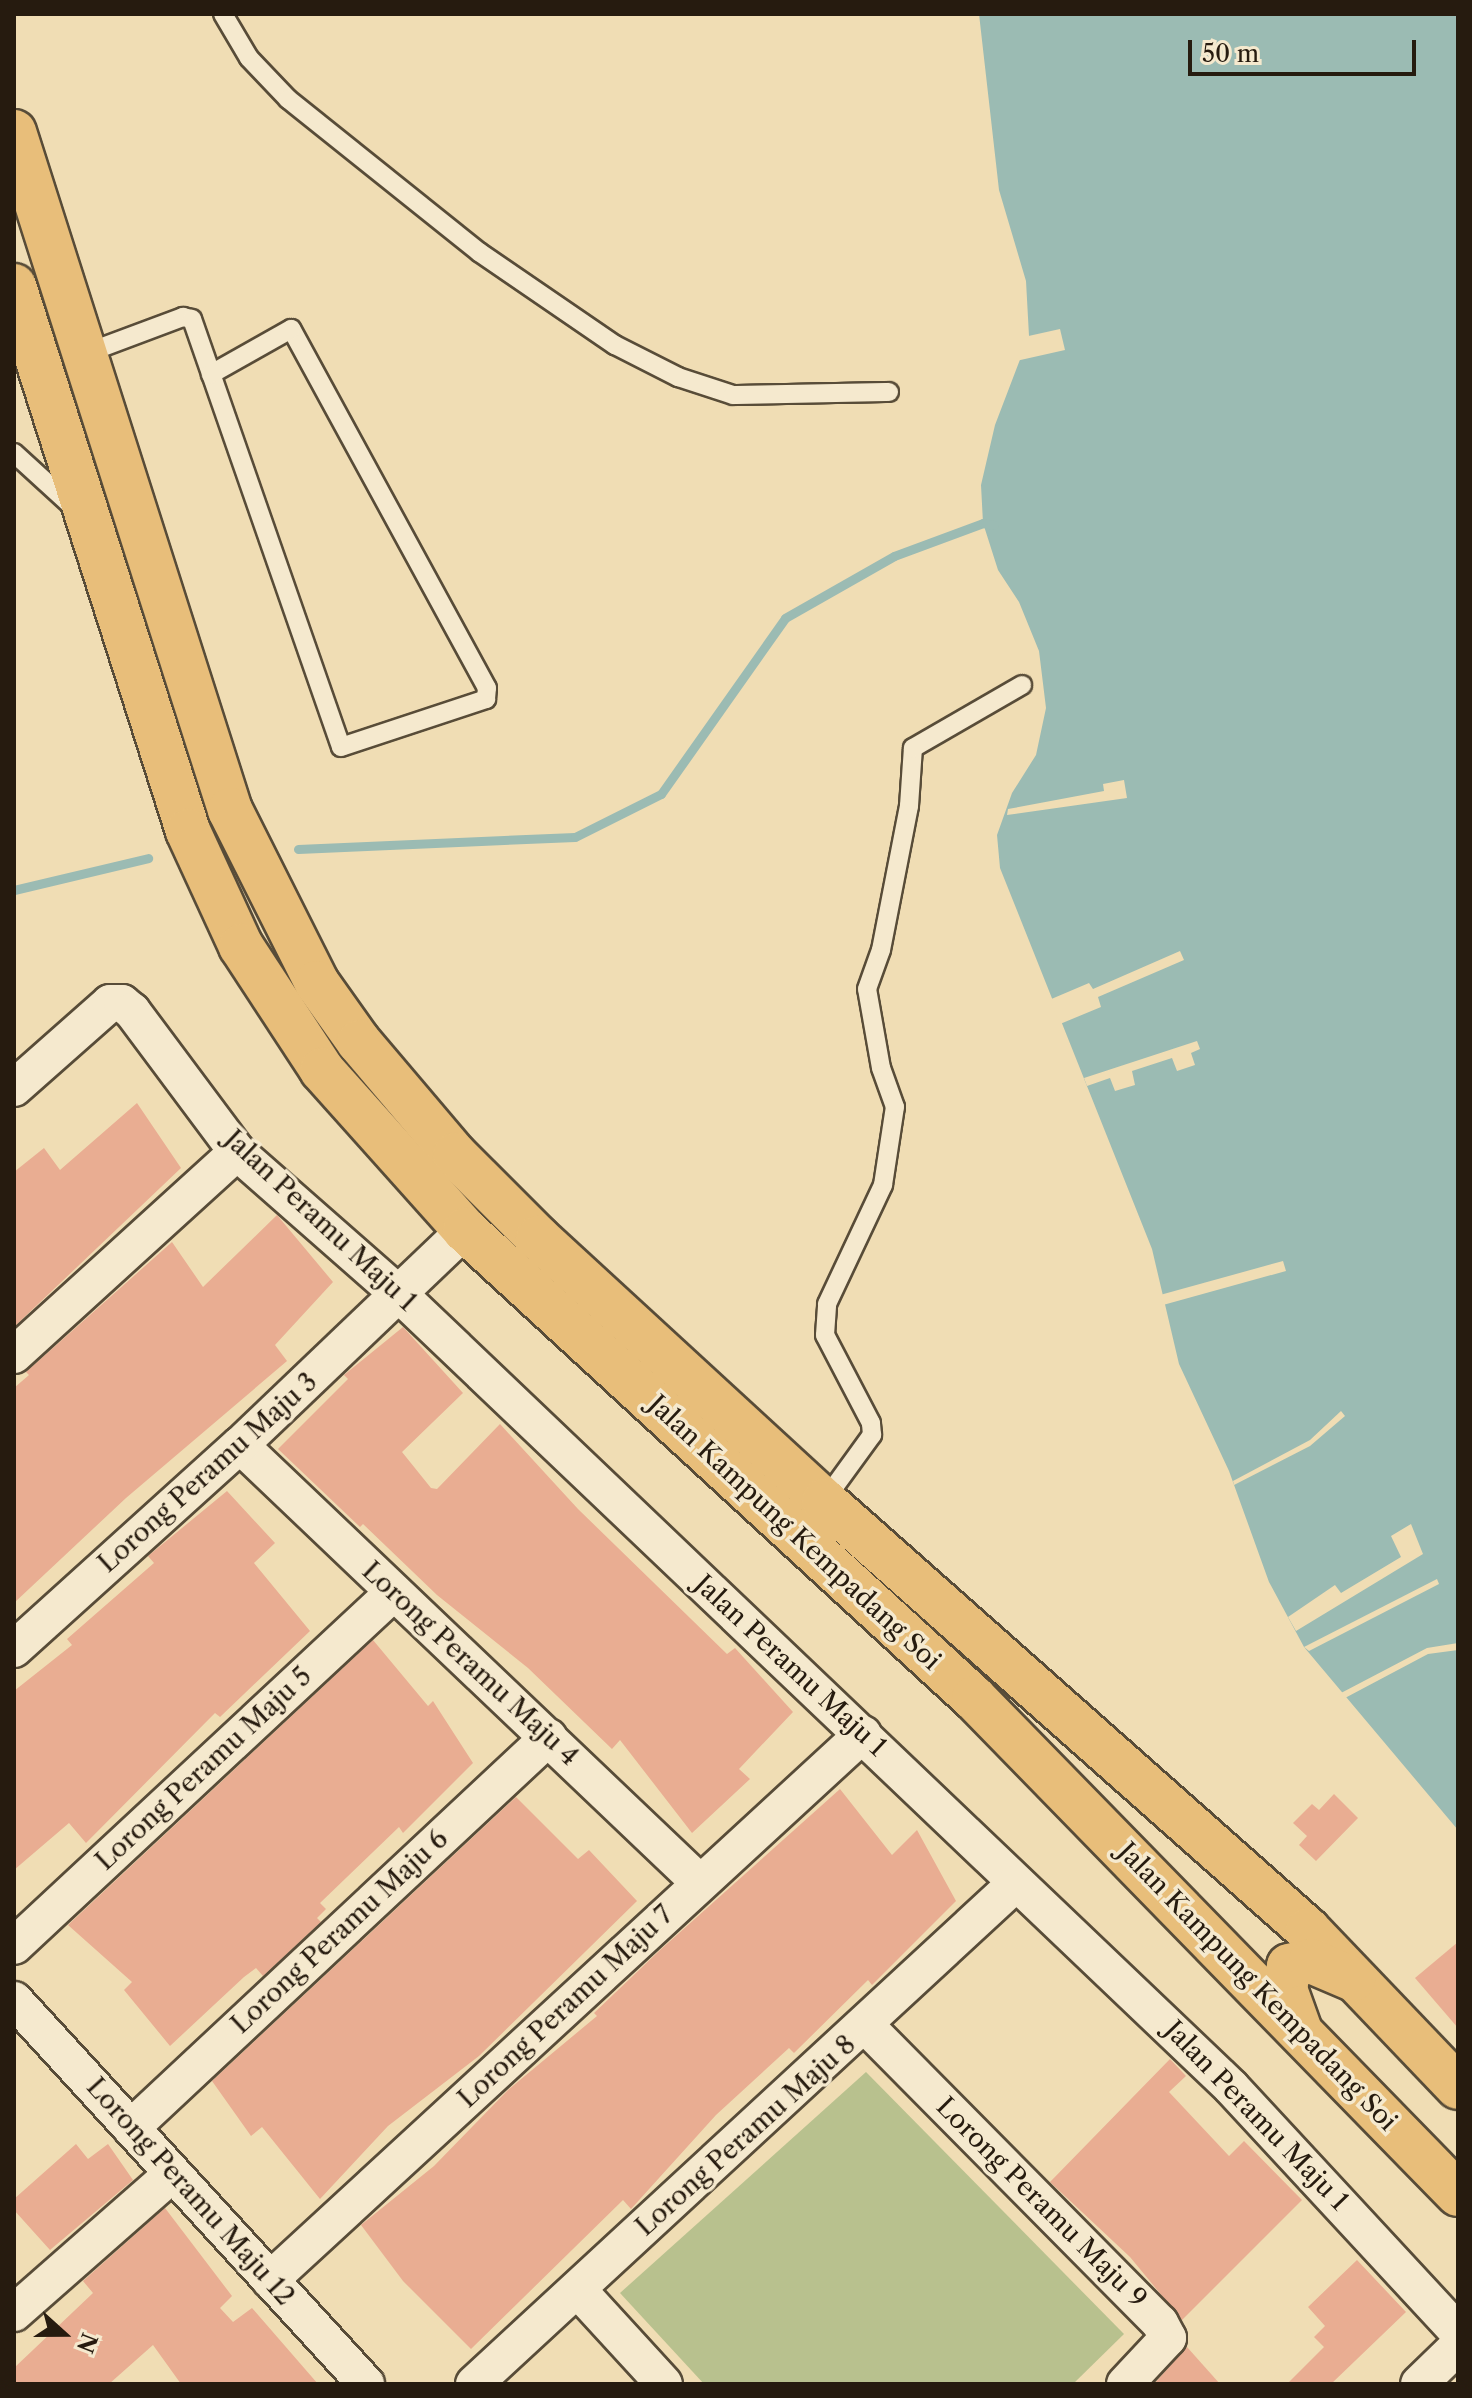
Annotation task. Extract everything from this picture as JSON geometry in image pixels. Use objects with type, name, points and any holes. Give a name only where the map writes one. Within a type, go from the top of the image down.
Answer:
[{"type":"highway","name":"Jalan Kampung Kempadang Soi","points":[[14,132],[230,810],[287,914],[317,983],[351,1030],[455,1155],[538,1238],[824,1501],[1361,1982],[1458,2087]]},
{"type":"highway","name":"Jalan Kampung Kempadang Soi","points":[[14,286],[188,831],[241,946],[322,1070],[465,1230],[974,1698],[1458,2194]]},
{"type":"highway","points":[[1301,2034],[1285,1989],[1289,1966],[1311,1961],[1361,1982]]},
{"type":"street","name":"Jalan Peramu Maju 1","points":[[14,1088],[110,1003],[122,1003],[237,1152],[400,1295],[1231,2087],[1458,2332]]},
{"type":"street","points":[[14,1355],[237,1152]]},
{"type":"street","name":"Lorong Peramu Maju 3","points":[[14,1649],[240,1445],[465,1230]]},
{"type":"street","name":"Lorong Peramu Maju 4","points":[[240,1445],[700,1883]]},
{"type":"street","name":"Lorong Peramu Maju 5","points":[[14,1946],[394,1592]]},
{"type":"street","name":"Lorong Peramu Maju 7","points":[[270,2280],[863,1734]]},
{"type":"street","name":"Lorong Peramu Maju 6","points":[[131,2128],[549,1737]]},
{"type":"street","name":"Lorong Peramu Maju 8","points":[[474,2384],[866,2026],[1015,1884]]},
{"type":"street","name":"Lorong Peramu Maju 12","points":[[14,2000],[366,2384]]},
{"type":"street","name":"Lorong Peramu Maju 9","points":[[866,2026],[1160,2323],[1168,2338],[1125,2384]]},
{"type":"street","points":[[14,2313],[172,2174]]},
{"type":"street","points":[[578,2290],[664,2384]]},
{"type":"street","points":[[1419,2384],[1458,2346]]},
{"type":"lane","points":[[223,14],[249,58],[288,99],[479,252],[615,345],[678,377],[733,395],[889,392]]},
{"type":"lane","points":[[84,354],[183,317],[192,319],[211,374],[341,747],[486,699],[487,688],[291,329],[211,374]]},
{"type":"lane","points":[[14,453],[86,519]]},
{"type":"lane","points":[[824,1501],[872,1435],[871,1423],[825,1335],[827,1304],[883,1185],[895,1107],[881,1068],[867,989],[881,950],[909,806],[913,748],[1022,685]]},
{"type":"green space","points":[[866,2072],[1124,2334],[1073,2384],[704,2384],[620,2293]]},
{"type":"water","points":[[979,14],[1458,14],[1458,1830],[1304,1647],[1269,1582],[1229,1471],[1179,1364],[1152,1249],[1000,868],[997,835],[1012,793],[1036,755],[1046,708],[1039,651],[1019,602],[998,570],[983,523],[981,485],[995,425],[1029,336],[1026,281],[999,190]]},
{"type":"pier","points":[[1060,329],[1065,350],[1016,361],[1024,337]]},
{"type":"pier","points":[[1124,780],[1127,798],[1007,815],[1008,809],[1104,791],[1103,784]]},
{"type":"pier","points":[[1180,951],[1184,960],[1098,997],[1101,1007],[1060,1024],[1049,1000],[1089,983],[1093,989]]},
{"type":"pier","points":[[1197,1041],[1200,1049],[1191,1053],[1195,1065],[1177,1071],[1172,1058],[1132,1071],[1135,1085],[1115,1091],[1110,1078],[1087,1086],[1084,1078]]},
{"type":"pier","points":[[1283,1261],[1286,1271],[1163,1305],[1160,1295]]},
{"type":"pier","points":[[1341,1411],[1345,1416],[1310,1446],[1234,1485],[1233,1481],[1310,1440]]},
{"type":"pier","points":[[1411,1524],[1423,1554],[1296,1631],[1288,1617],[1335,1585],[1341,1593],[1401,1557],[1391,1536]]},
{"type":"pier","points":[[1437,1579],[1439,1584],[1309,1651],[1304,1647]]},
{"type":"pier","points":[[1458,1643],[1458,1650],[1428,1654],[1345,1698],[1341,1693],[1427,1648]]},
{"type":"building","points":[[137,1103],[181,1168],[14,1327],[14,1172],[44,1148],[60,1170]]},
{"type":"building","points":[[277,1215],[333,1282],[275,1345],[287,1361],[126,1498],[14,1603],[14,1388],[29,1375],[26,1372],[172,1242],[203,1287]]},
{"type":"building","points":[[403,1327],[463,1393],[402,1452],[431,1488],[437,1489],[500,1424],[578,1509],[727,1654],[735,1648],[793,1712],[739,1769],[750,1779],[692,1833],[620,1740],[612,1749],[528,1668],[437,1595],[278,1449],[348,1379],[344,1375]]},
{"type":"building","points":[[227,1491],[275,1543],[254,1563],[310,1631],[220,1717],[215,1713],[86,1843],[69,1823],[14,1870],[14,1691],[72,1645],[67,1639],[154,1563],[148,1556]]},
{"type":"building","points":[[373,1640],[428,1706],[433,1701],[473,1763],[403,1833],[399,1827],[320,1903],[326,1909],[317,1918],[321,1922],[263,1976],[256,1968],[244,1977],[170,2046],[124,1990],[132,1982],[68,1925]]},
{"type":"building","points":[[840,1789],[892,1855],[917,1830],[956,1901],[872,1985],[868,1980],[794,2053],[789,2048],[716,2115],[631,2209],[623,2200],[471,2349],[403,2281],[361,2225],[434,2166],[508,2090],[597,2016],[594,2013],[659,1951]]},
{"type":"building","points":[[1334,1794],[1358,1818],[1316,1861],[1299,1845],[1307,1836],[1293,1823],[1312,1804],[1319,1810]]},
{"type":"building","points":[[516,1797],[578,1859],[589,1850],[637,1901],[479,2056],[388,2126],[320,2199],[262,2127],[251,2136],[212,2081]]},
{"type":"building","points":[[1458,1942],[1458,2028],[1415,1978]]},
{"type":"building","points":[[1170,2059],[1186,2076],[1169,2092],[1229,2156],[1244,2141],[1302,2200],[1182,2320],[1130,2257],[1050,2182]]},
{"type":"building","points":[[76,2144],[88,2159],[108,2144],[133,2180],[50,2250],[14,2210],[14,2199]]},
{"type":"building","points":[[165,2208],[232,2296],[220,2308],[233,2322],[252,2308],[318,2384],[181,2384],[153,2345],[109,2384],[14,2384],[14,2368],[93,2293],[83,2281]]},
{"type":"building","points":[[1357,2260],[1406,2312],[1331,2384],[1287,2384],[1324,2347],[1314,2337],[1325,2326],[1308,2307]]},
{"type":"building","points":[[1187,2347],[1220,2384],[1154,2384]]},
{"type":"waterway","points":[[298,849],[575,837],[661,794],[785,618],[894,556],[983,523],[994,525]]},
{"type":"waterway","points":[[14,890],[148,858]]}]
